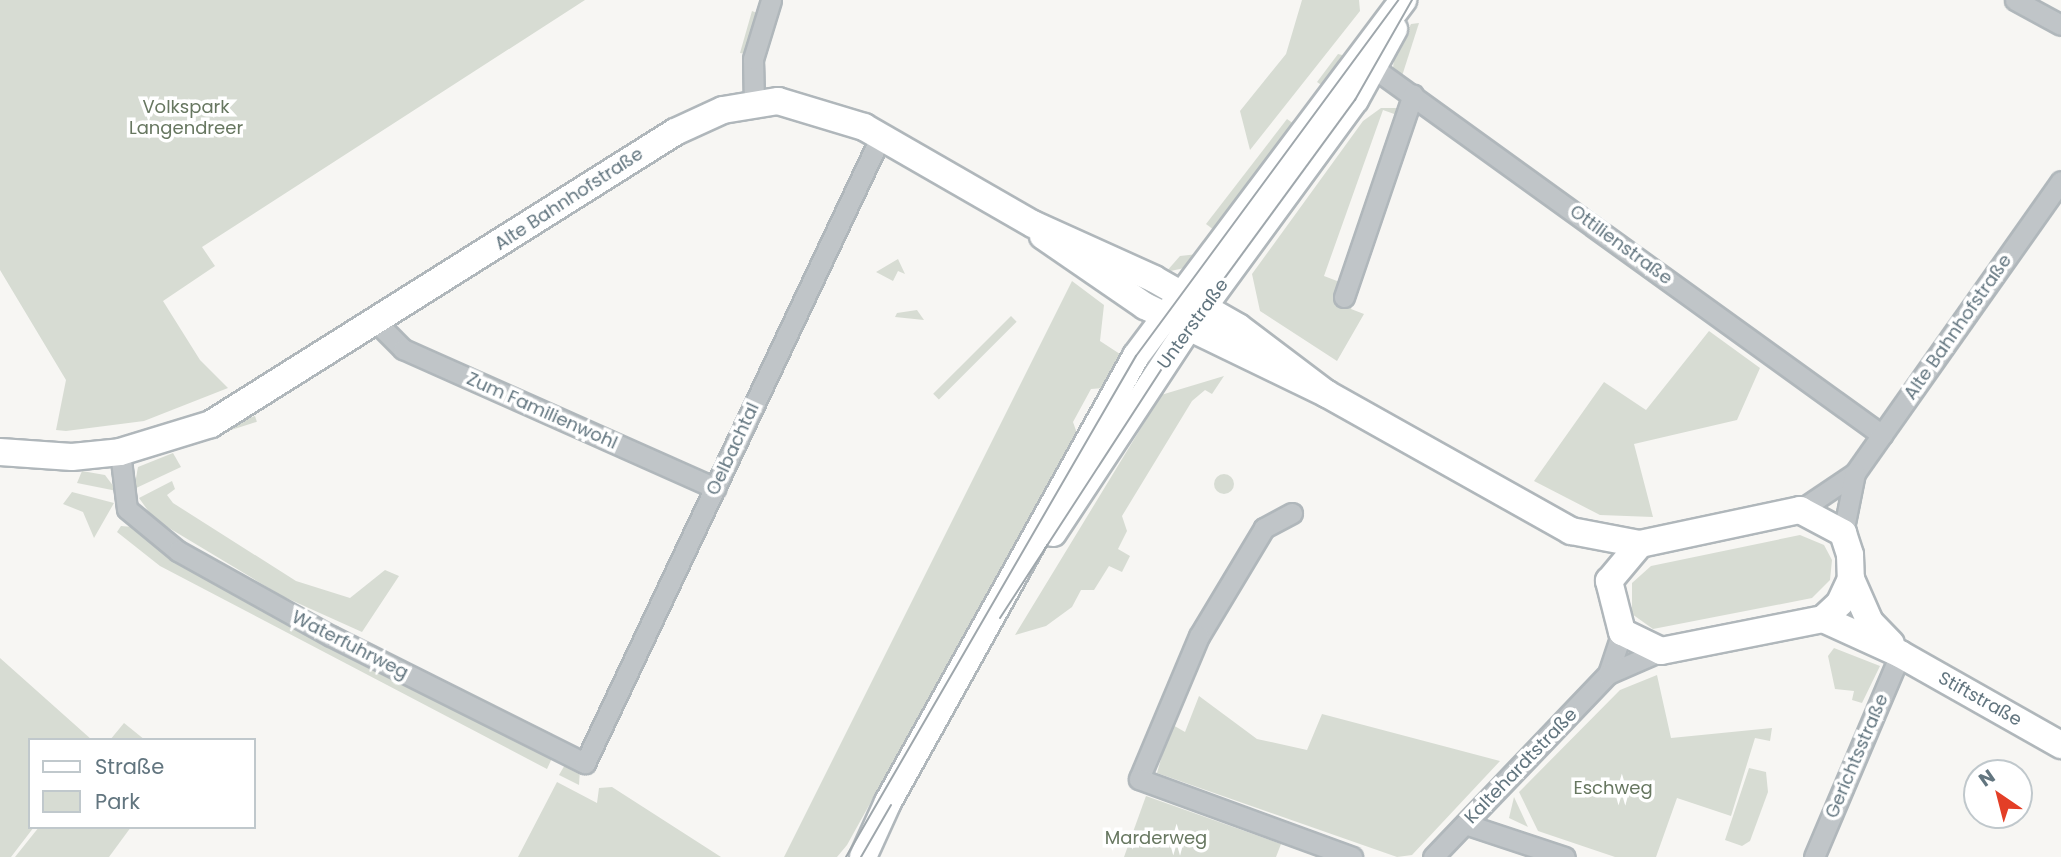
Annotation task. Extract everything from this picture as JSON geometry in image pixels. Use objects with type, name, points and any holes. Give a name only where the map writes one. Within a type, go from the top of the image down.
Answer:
[{"type":"street","points":[[754,103],[753,59],[771,0]]},
{"type":"street","name":"Unterstraße","points":[[863,857],[888,802],[976,647],[1076,458],[1164,315],[1366,62],[1403,0]]},
{"type":"street","name":"Unterstraße","points":[[976,647],[1409,0]]},
{"type":"street","points":[[2015,0],[2061,25]]},
{"type":"street","name":"Ottilienstraße","points":[[1366,62],[1882,435]]},
{"type":"street","points":[[1344,297],[1413,94]]},
{"type":"street","name":"Alte Bahnhofstraße","points":[[0,452],[72,457],[120,452],[235,413],[675,132],[754,103],[800,103],[881,136],[1033,224],[1205,306],[1327,394]]},
{"type":"street","name":"Oelbachtal","points":[[586,763],[881,136]]},
{"type":"street","name":"Alte Bahnhofstraße","points":[[1800,510],[1855,473],[2061,181]]},
{"type":"street","name":"Alte Bahnhofstraße","points":[[1033,224],[1049,244],[1164,315],[1327,394],[1571,531],[1640,544]]},
{"type":"street","name":"Zum Familienwohl","points":[[377,323],[403,349],[715,488]]},
{"type":"street","name":"Waterfuhrweg","points":[[120,452],[127,509],[219,576],[586,763]]},
{"type":"street","name":"Alte Bahnhofstraße","points":[[1843,533],[1855,473]]},
{"type":"street","points":[[1843,533],[1800,510],[1640,544],[1609,581],[1622,632],[1661,652],[1823,619],[1840,603],[1851,579]]},
{"type":"street","points":[[1292,513],[1264,528],[1199,636],[1139,779],[1352,857]]},
{"type":"street","name":"Alte Bahnhofstraße","points":[[1571,531],[1609,581]]},
{"type":"street","name":"Stiftstraße","points":[[1843,533],[1851,579],[1870,622],[1900,654]]},
{"type":"street","name":"Stiftstraße","points":[[1823,619],[1900,654],[2061,745]]},
{"type":"street","name":"Kaltehardtstraße","points":[[1608,674],[1622,632]]},
{"type":"street","name":"Kaltehardtstraße","points":[[1433,857],[1608,674],[1661,652]]},
{"type":"street","name":"Gerichtsstraße","points":[[1814,857],[1900,654]]},
{"type":"street","name":"Unterstraße","points":[[844,857],[888,802]]},
{"type":"street","points":[[1465,824],[1565,857]]},
{"type":"green space","name":"Volkspark Langendreer","points":[[0,0],[585,0],[202,247],[215,266],[163,301],[200,360],[228,388],[144,421],[66,431],[56,430],[66,380],[0,270]]},
{"type":"green space","points":[[1302,0],[1359,0],[1360,11],[1250,150],[1240,111],[1286,54]]},
{"type":"green space","points":[[752,11],[757,13],[746,54],[740,53]]},
{"type":"green space","points":[[1419,23],[1402,76],[1393,69],[1394,57],[1411,24]]},
{"type":"green space","points":[[1338,54],[1350,57],[1327,89],[1317,82]]},
{"type":"green space","points":[[1381,108],[1399,108],[1397,115],[1383,110],[1324,276],[1358,289],[1351,309],[1364,314],[1337,361],[1260,311],[1252,274],[1363,121]]},
{"type":"green space","points":[[1287,119],[1294,124],[1214,230],[1206,224]]},
{"type":"green space","points":[[1198,254],[1189,267],[1166,272],[1180,256]]},
{"type":"green space","points":[[898,259],[905,274],[898,271],[893,281],[876,272]]},
{"type":"green space","points":[[1072,281],[1104,305],[1100,341],[1123,356],[1104,388],[1091,389],[1073,422],[1080,442],[1070,444],[847,845],[837,857],[784,857]]},
{"type":"green space","points":[[917,310],[924,320],[895,317],[897,313]]},
{"type":"green space","points":[[1011,316],[1017,322],[939,399],[933,394]]},
{"type":"green space","points":[[1709,331],[1760,368],[1737,420],[1634,444],[1653,517],[1600,515],[1534,481],[1604,382],[1646,410]]},
{"type":"green space","points":[[1224,376],[1212,394],[1205,390],[1192,401],[1122,516],[1127,531],[1118,549],[1130,556],[1122,572],[1109,566],[1094,590],[1081,590],[1072,607],[1046,626],[1015,635],[1161,395]]},
{"type":"green space","points":[[255,416],[257,422],[214,436],[212,430]]},
{"type":"green space","points":[[173,453],[181,467],[134,489],[138,467]]},
{"type":"green space","points":[[82,471],[105,475],[117,491],[77,483]]},
{"type":"green space","points":[[1224,474],[1231,477],[1234,484],[1231,491],[1224,494],[1217,491],[1214,484],[1217,477]]},
{"type":"green space","points":[[172,481],[175,489],[167,495],[173,503],[296,581],[350,598],[385,570],[399,576],[362,632],[282,596],[154,519],[139,498]]},
{"type":"green space","points":[[72,492],[114,503],[94,538],[83,512],[63,504]]},
{"type":"green space","points":[[121,526],[133,527],[226,589],[553,756],[547,769],[160,566],[117,532]]},
{"type":"green space","points":[[1800,535],[1824,545],[1832,560],[1830,580],[1812,598],[1653,629],[1632,614],[1632,583],[1651,566]]},
{"type":"green space","points":[[1834,648],[1880,666],[1862,703],[1852,700],[1854,691],[1835,689],[1828,656]]},
{"type":"green space","points":[[0,658],[90,738],[28,738],[28,829],[32,829],[11,857],[0,857]]},
{"type":"green space","name":"Eschweg","points":[[1657,675],[1671,738],[1772,728],[1770,741],[1755,738],[1731,816],[1677,798],[1656,857],[1615,857],[1538,831],[1519,792],[1620,690]]},
{"type":"green space","points":[[1199,696],[1257,739],[1307,750],[1322,714],[1500,761],[1412,855],[1397,857],[1157,773],[1171,724],[1185,732]]},
{"type":"green space","points":[[124,723],[143,738],[112,738]]},
{"type":"green space","points":[[566,763],[580,769],[579,785],[559,775]]},
{"type":"green space","points":[[1749,768],[1766,772],[1768,792],[1750,841],[1742,846],[1725,840]]},
{"type":"green space","points":[[557,782],[597,803],[599,788],[612,787],[721,857],[518,857]]},
{"type":"green space","name":"Marderweg","points":[[1146,796],[1281,844],[1276,857],[1124,857]]},
{"type":"green space","points":[[1514,797],[1528,827],[1509,818]]},
{"type":"green space","points":[[37,829],[130,829],[109,857],[15,857]]},
{"type":"tram line","points":[[846,857],[1136,356],[1398,0]]},
{"type":"tram line","points":[[1000,618],[1188,328],[1355,100],[1412,0]]},
{"type":"tram line","points":[[861,857],[891,805]]}]
